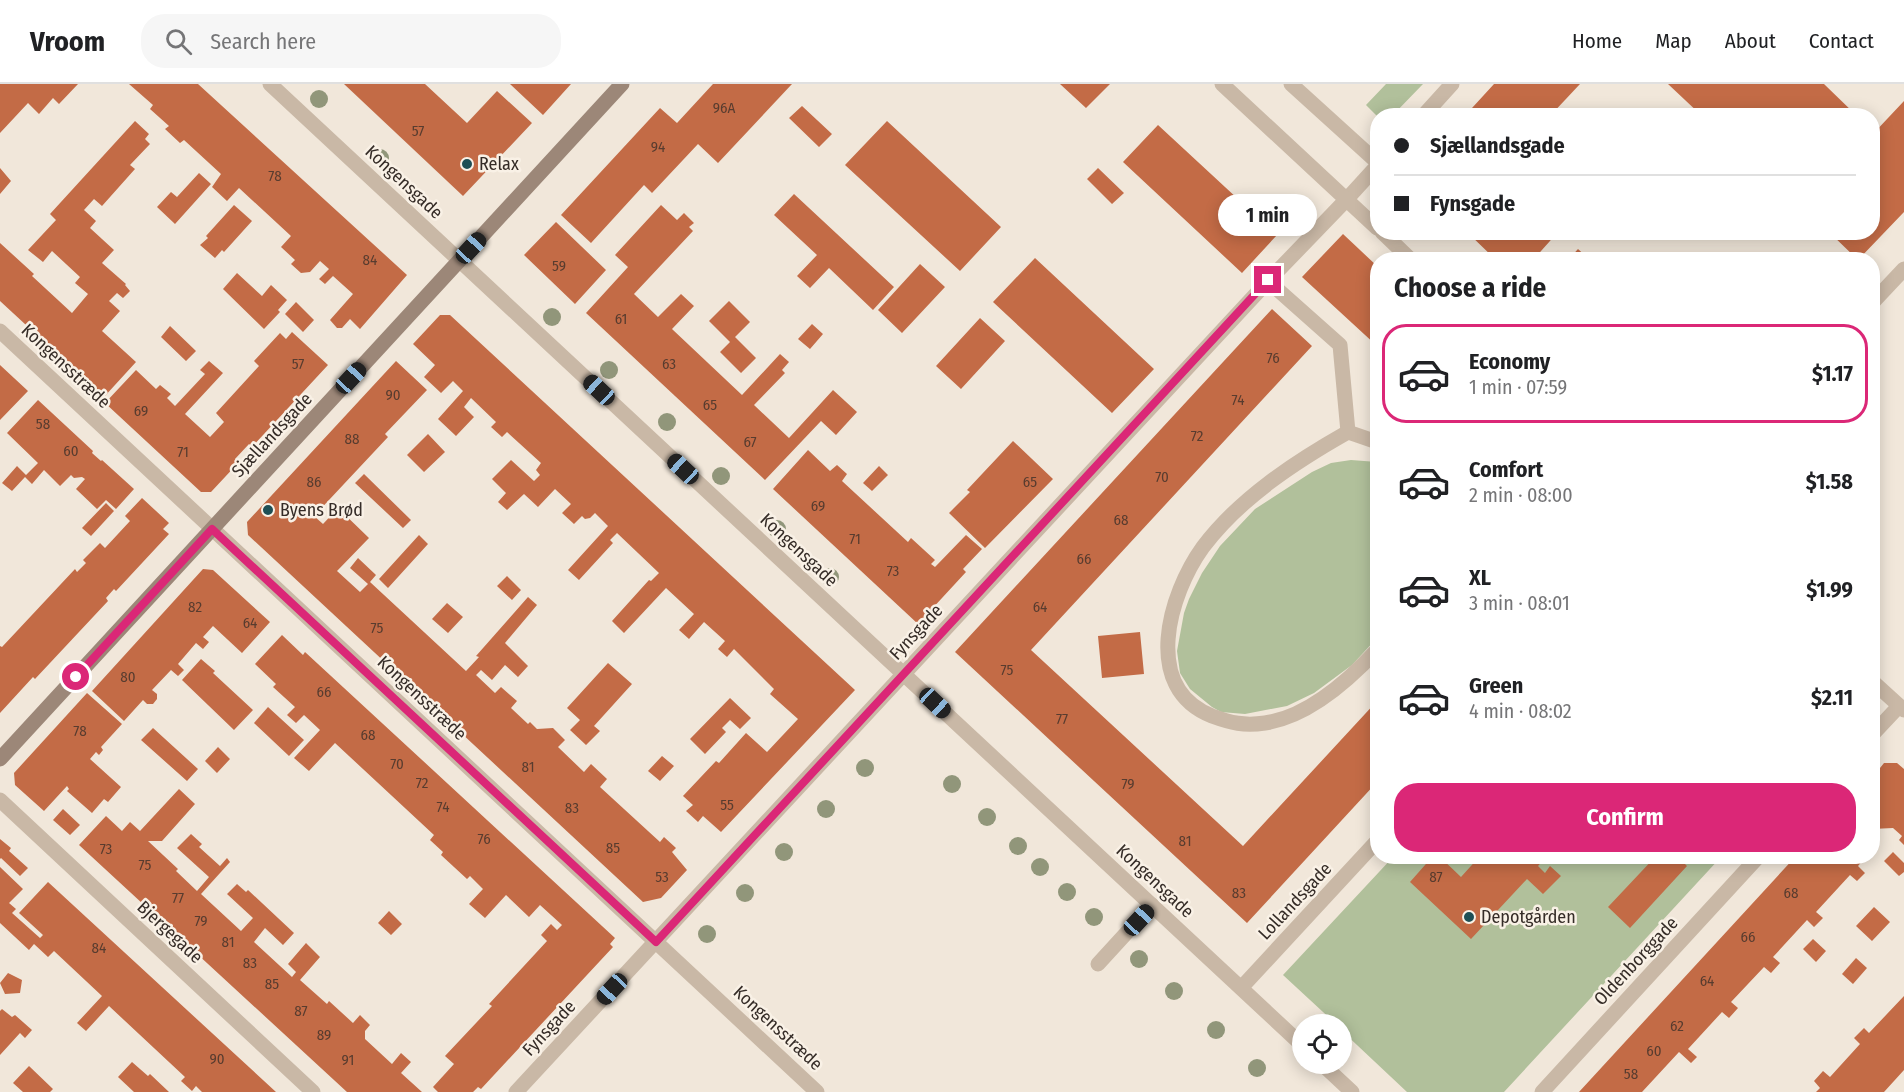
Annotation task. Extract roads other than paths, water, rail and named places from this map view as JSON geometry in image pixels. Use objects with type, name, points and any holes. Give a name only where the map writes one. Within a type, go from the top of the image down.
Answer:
[{"type":"street","name":"Kongensgade","points":[[270,84],[1292,1036]]},
{"type":"street","name":"Sjællandsgade","points":[[0,759],[622,84]]},
{"type":"street","points":[[1222,84],[1370,222]]},
{"type":"street","points":[[1291,84],[1370,157]]},
{"type":"street","points":[[1430,108],[1452,84]]},
{"type":"street","name":"Fynsgade","points":[[516,1092],[1370,172]]},
{"type":"street","points":[[1390,240],[1403,252]]},
{"type":"street","points":[[1880,294],[1904,269]]},
{"type":"street","points":[[1268,280],[1340,345],[1348,432]]},
{"type":"street","name":"Kongensstræde","points":[[0,331],[817,1092]]},
{"type":"street","points":[[1370,440],[1348,432],[1311,453],[1268,484],[1234,513],[1202,549],[1187,574],[1174,605],[1167,641],[1168,665],[1177,687],[1187,700],[1199,711],[1235,725],[1266,723],[1300,712],[1336,688],[1370,656]]},
{"type":"street","points":[[1880,688],[1902,708],[1880,728]]},
{"type":"street","name":"Bjergegade","points":[[0,800],[313,1092]]},
{"type":"street","name":"Lollandsgade","points":[[1241,988],[1370,849]]},
{"type":"street","name":"Oldenborggade","points":[[1542,1092],[1753,864]]},
{"type":"street","points":[[1098,964],[1152,906]]},
{"type":"street","points":[[1333,1074],[1352,1092]]},
{"type":"place","name":"Relax","points":[[467,164]]},
{"type":"place","name":"Byens Brød","points":[[268,510]]},
{"type":"place","name":"Depotgården","points":[[1469,917]]}]
